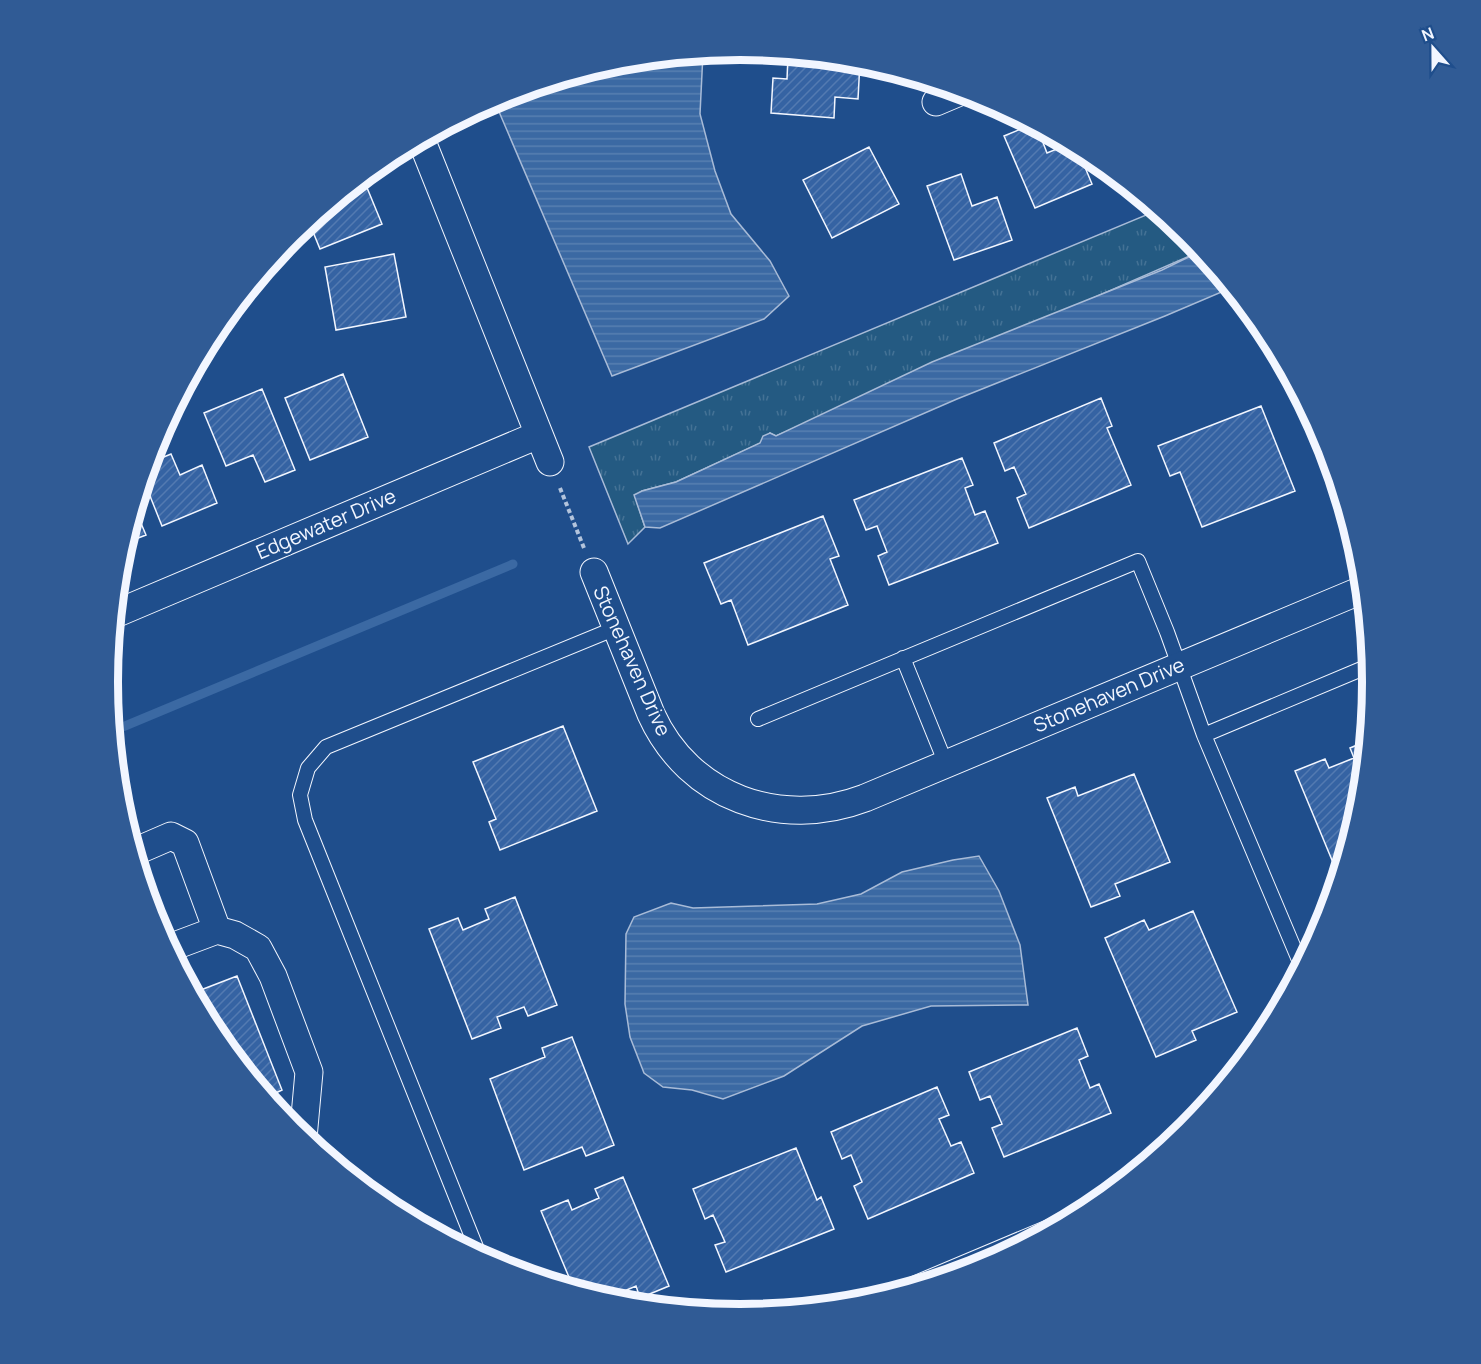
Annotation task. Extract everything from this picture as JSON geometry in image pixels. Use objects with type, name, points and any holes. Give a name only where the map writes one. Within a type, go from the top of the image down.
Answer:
[{"type":"street","points":[[936,102],[950,97]]},
{"type":"street","points":[[424,147],[550,462]]},
{"type":"street","name":"Edgewater Drive","points":[[123,611],[538,435]]},
{"type":"street","name":"Stonehaven Drive","points":[[594,572],[660,734],[696,774],[720,790],[739,799],[779,810],[800,812],[842,807],[1356,592]]},
{"type":"street","points":[[142,849],[171,836],[185,843],[217,930]]},
{"type":"street","points":[[177,945],[217,930],[235,935],[258,948],[273,976],[309,1072],[304,1125]]},
{"type":"lane","points":[[758,719],[1138,561],[1204,735],[1298,957]]},
{"type":"lane","points":[[475,1245],[305,820],[300,795],[308,768],[326,747],[616,628]]},
{"type":"lane","points":[[903,658],[946,764]]},
{"type":"lane","points":[[1204,735],[1362,668]]},
{"type":"lane","points":[[966,1262],[1000,1247]]},
{"type":"path","name":"Stonehaven Drive","points":[[550,462],[594,572]]},
{"type":"green space","points":[[1150,213],[1192,255],[776,436],[770,433],[761,443],[676,482],[642,491],[635,496],[645,527],[628,544],[589,447]]},
{"type":"shaded area","points":[[703,61],[700,114],[715,171],[731,214],[770,261],[789,296],[764,319],[612,376],[498,109],[580,81],[659,65]]},
{"type":"shaded area","points":[[1192,255],[1224,291],[957,399],[660,528],[645,527],[634,495],[642,491],[676,482],[760,443],[763,436],[770,433],[776,436],[932,362],[1162,270]]},
{"type":"shaded area","points":[[979,856],[999,891],[1020,945],[1028,1005],[931,1006],[862,1026],[784,1076],[723,1099],[692,1090],[663,1087],[644,1073],[630,1037],[625,1004],[626,934],[634,917],[671,903],[693,908],[817,904],[861,894],[902,872]]},
{"type":"building","points":[[788,62],[859,72],[858,99],[835,97],[834,118],[771,113],[773,78],[787,79]]},
{"type":"building","points":[[1023,128],[1041,137],[1047,153],[1060,148],[1083,163],[1092,184],[1035,208],[1004,136]]},
{"type":"building","points":[[869,147],[899,204],[832,238],[803,180]]},
{"type":"building","points":[[961,174],[972,206],[997,197],[1012,240],[954,260],[927,186]]},
{"type":"building","points":[[366,186],[382,224],[320,249],[313,231]]},
{"type":"building","points":[[394,254],[406,317],[336,330],[325,267]]},
{"type":"building","points":[[343,374],[368,437],[310,460],[285,398]]},
{"type":"building","points":[[262,389],[295,470],[265,482],[253,455],[226,466],[204,413]]},
{"type":"building","points":[[1101,398],[1112,426],[1107,428],[1131,485],[1029,528],[1017,498],[1026,494],[1014,467],[1005,471],[994,443]]},
{"type":"building","points":[[1261,406],[1295,491],[1202,527],[1180,472],[1170,476],[1158,446]]},
{"type":"building","points":[[171,454],[180,475],[202,465],[217,503],[162,526],[149,493],[161,458]]},
{"type":"building","points":[[962,458],[973,485],[965,488],[975,515],[985,511],[998,543],[889,585],[878,556],[887,552],[877,526],[866,530],[854,500]]},
{"type":"building","points":[[823,516],[839,556],[830,559],[848,605],[748,645],[731,600],[721,604],[704,563]]},
{"type":"building","points":[[140,521],[146,535],[136,539]]},
{"type":"building","points":[[563,726],[597,811],[500,850],[489,822],[496,819],[473,762]]},
{"type":"building","points":[[1359,744],[1351,803],[1334,865],[1295,771],[1325,759],[1329,768],[1354,758],[1350,748]]},
{"type":"building","points":[[1134,774],[1170,862],[1115,884],[1120,896],[1091,907],[1047,798],[1075,787],[1078,796]]},
{"type":"building","points":[[515,897],[557,1005],[528,1016],[524,1007],[497,1017],[501,1028],[472,1039],[429,929],[458,918],[463,930],[489,919],[485,909]]},
{"type":"building","points":[[1193,911],[1237,1012],[1192,1031],[1196,1040],[1156,1057],[1105,938],[1144,920],[1149,930]]},
{"type":"building","points":[[237,976],[282,1090],[274,1094],[247,1061],[223,1028],[200,990]]},
{"type":"building","points":[[1077,1028],[1088,1056],[1079,1060],[1090,1088],[1099,1084],[1111,1113],[1004,1157],[992,1128],[1002,1124],[990,1096],[980,1100],[969,1072]]},
{"type":"building","points":[[572,1037],[614,1145],[586,1156],[582,1147],[524,1170],[490,1079],[545,1057],[542,1048]]},
{"type":"building","points":[[937,1087],[949,1115],[939,1119],[951,1146],[961,1142],[974,1173],[868,1219],[854,1186],[862,1182],[851,1155],[842,1159],[831,1132]]},
{"type":"building","points":[[796,1148],[817,1200],[821,1197],[834,1229],[726,1272],[715,1245],[725,1242],[713,1215],[705,1219],[693,1189]]},
{"type":"building","points":[[623,1177],[669,1286],[644,1296],[639,1296],[636,1286],[621,1292],[570,1280],[541,1211],[568,1200],[572,1210],[599,1198],[595,1189]]},
{"type":"waterway","points":[[120,728],[513,564]]}]
